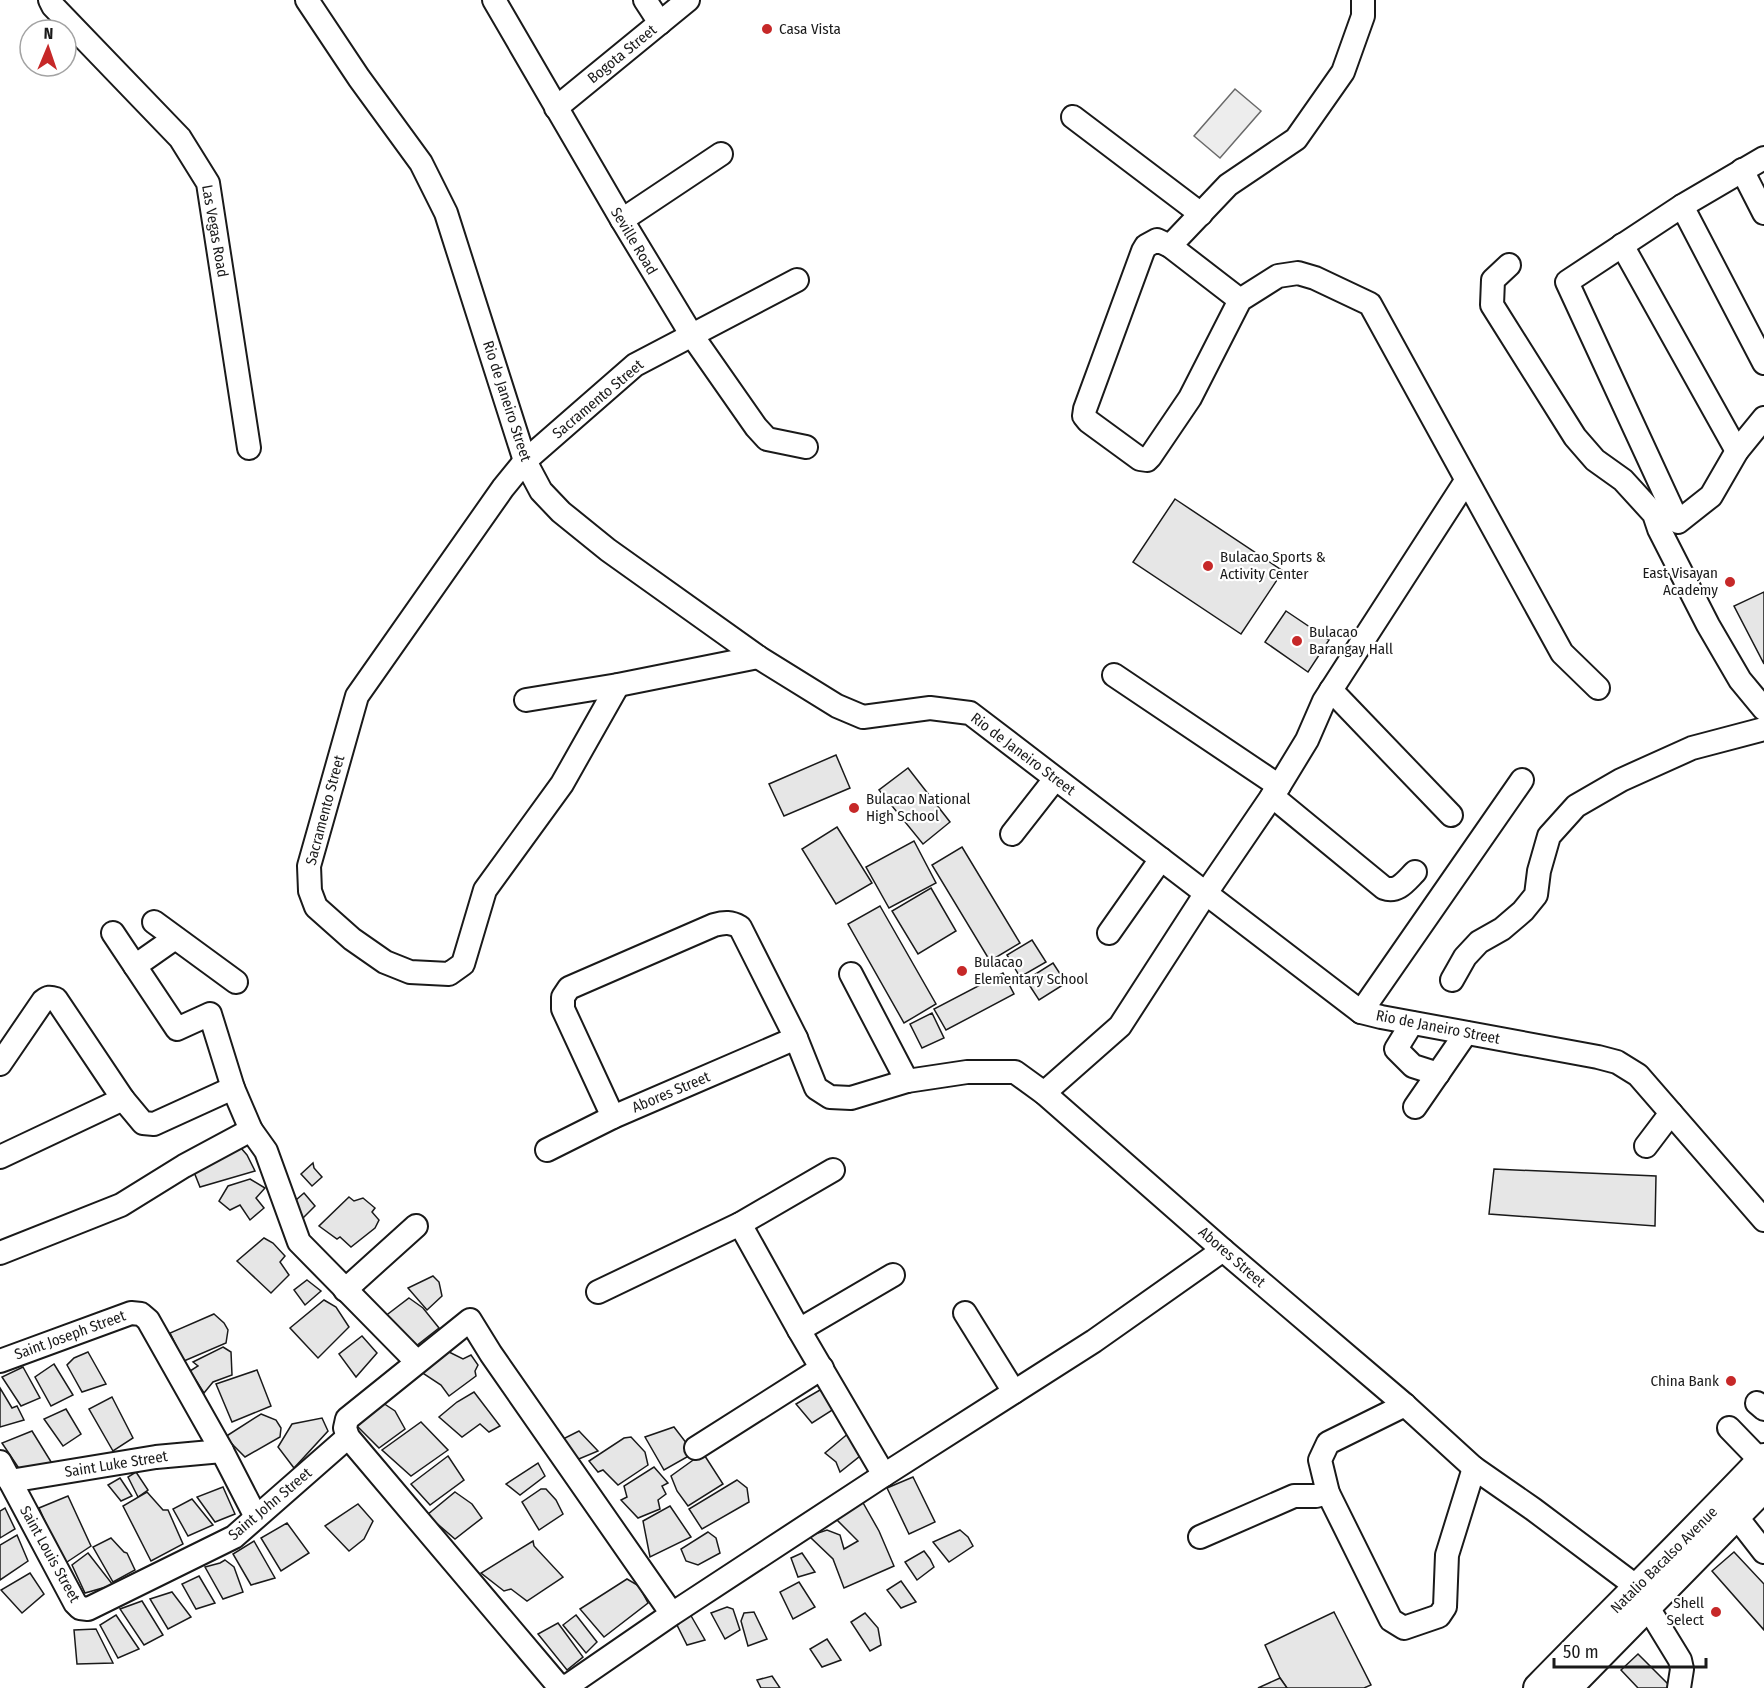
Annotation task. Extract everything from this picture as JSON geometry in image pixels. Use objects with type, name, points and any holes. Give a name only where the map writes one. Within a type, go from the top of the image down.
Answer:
[{"type":"main road","name":"Natalio Bacalso Avenue","points":[[1538,1688],[1646,1598],[1736,1516],[1763,1469]]},
{"type":"main road","name":"Natalio Bacalso Avenue","points":[[1577,1685],[1717,1508],[1763,1469]]},
{"type":"street","name":"Las Vegas Road","points":[[50,0],[116,73],[180,138],[208,183],[249,448]]},
{"type":"street","name":"Rio de Janeiro Street","points":[[307,0],[359,78],[421,163],[446,213],[525,461],[542,491],[561,512],[608,550],[758,657],[837,706],[863,717],[930,708],[970,713],[1361,1012],[1617,1062],[1638,1076],[1764,1220]]},
{"type":"street","name":"Seville Road","points":[[494,0],[691,334],[756,427],[767,439],[806,447]]},
{"type":"street","points":[[645,0],[660,23]]},
{"type":"street","name":"Bogota Street","points":[[556,108],[688,0]]},
{"type":"street","points":[[1170,246],[1228,185],[1296,139],[1343,72],[1363,16],[1364,0]]},
{"type":"street","points":[[1073,117],[1201,214]]},
{"type":"street","points":[[622,220],[721,154]]},
{"type":"street","points":[[1764,158],[1682,206],[1567,282],[1678,522],[1711,496],[1737,451],[1764,418]]},
{"type":"street","points":[[1742,170],[1764,213]]},
{"type":"street","points":[[1682,206],[1764,363]]},
{"type":"street","points":[[1240,300],[1170,246],[1157,240],[1146,246],[1085,409],[1084,416],[1088,422],[1140,459],[1147,460],[1190,398],[1240,300],[1278,276],[1298,273],[1316,278],[1370,304],[1562,653],[1598,688]]},
{"type":"street","points":[[1622,245],[1737,451]]},
{"type":"street","points":[[1509,265],[1493,280],[1492,305],[1575,438],[1595,460],[1623,480],[1654,514],[1659,529],[1708,625],[1740,680],[1764,708]]},
{"type":"street","name":"Sacramento Street","points":[[618,685],[562,784],[485,890],[463,964],[449,974],[410,972],[385,962],[352,939],[316,907],[310,891],[309,866],[357,696],[502,488],[525,461],[635,365],[797,280]]},
{"type":"street","points":[[1044,1093],[1120,1026],[1275,791],[1307,740],[1324,701],[1466,481]]},
{"type":"street","points":[[526,700],[618,685],[758,657]]},
{"type":"street","points":[[1114,675],[1275,791],[1384,888],[1397,889],[1415,872]]},
{"type":"street","points":[[1331,690],[1451,815]]},
{"type":"street","points":[[1452,980],[1465,957],[1479,942],[1502,929],[1536,896],[1539,871],[1549,836],[1576,806],[1621,780],[1692,748],[1764,729]]},
{"type":"street","points":[[1012,834],[1056,779]]},
{"type":"street","points":[[1361,1012],[1522,780]]},
{"type":"street","points":[[1109,933],[1161,859]]},
{"type":"street","points":[[153,922],[236,982]]},
{"type":"street","name":"Abores Street","points":[[613,1117],[563,1009],[562,997],[569,988],[714,925],[732,922],[740,927],[796,1038],[816,1088],[830,1097],[851,1098],[907,1081],[967,1072],[1015,1072],[1044,1093],[1405,1405],[1474,1468],[1533,1509],[1646,1598]]},
{"type":"street","points":[[113,933],[177,1029],[210,1014],[233,1088],[251,1130],[266,1151],[299,1242],[416,1361]]},
{"type":"street","points":[[135,966],[175,938]]},
{"type":"street","points":[[851,974],[907,1081]]},
{"type":"street","points":[[0,1064],[43,1001],[52,997],[56,999],[123,1099],[143,1123],[154,1124],[233,1088]]},
{"type":"street","points":[[1412,1023],[1396,1049],[1413,1066],[1438,1074]]},
{"type":"street","points":[[1415,1107],[1466,1033]]},
{"type":"street","name":"Abores Street","points":[[547,1150],[613,1117],[796,1038]]},
{"type":"street","points":[[0,1157],[123,1099]]},
{"type":"street","points":[[1646,1146],[1671,1113]]},
{"type":"street","points":[[0,1253],[121,1205],[184,1166],[251,1130]]},
{"type":"street","points":[[598,1292],[740,1224],[833,1170]]},
{"type":"street","points":[[740,1224],[884,1475]]},
{"type":"street","points":[[345,1290],[416,1227]]},
{"type":"street","points":[[672,1614],[491,1354],[470,1320],[416,1361],[347,1419],[345,1428],[348,1437],[561,1687],[566,1687],[672,1614],[884,1475],[1094,1341],[1223,1250]]},
{"type":"street","points":[[799,1330],[893,1275]]},
{"type":"street","name":"Saint Joseph Street","points":[[0,1361],[131,1313],[141,1314],[148,1320],[222,1451]]},
{"type":"street","points":[[965,1313],[1014,1392]]},
{"type":"street","points":[[696,1448],[822,1368]]},
{"type":"street","points":[[1405,1405],[1328,1443],[1320,1460],[1328,1493],[1391,1620],[1404,1628],[1439,1616],[1445,1607],[1447,1555],[1474,1468]]},
{"type":"street","points":[[1729,1428],[1763,1469]]},
{"type":"street","name":"Saint John Street","points":[[88,1609],[234,1536],[348,1437]]},
{"type":"street","points":[[222,1451],[256,1517]]},
{"type":"street","name":"Saint Luke Street","points":[[5,1472],[222,1451]]},
{"type":"street","name":"Saint Louis Street","points":[[5,1472],[75,1604],[80,1608],[88,1609]]},
{"type":"street","points":[[1200,1537],[1293,1496],[1316,1497],[1328,1493]]},
{"type":"street","points":[[1736,1516],[1764,1552]]},
{"type":"street","points":[[1646,1598],[1680,1659],[1682,1669],[1679,1688]]},
{"type":"shaded area","points":[[1235,89],[1261,111],[1220,158],[1194,136]]},
{"type":"building","name":"Bulacao Sports & Activity Center","points":[[1175,499],[1283,571],[1241,634],[1133,562]]},
{"type":"building","points":[[1764,592],[1764,664],[1734,606]]},
{"type":"building","name":"Bulacao Barangay Hall","points":[[1286,611],[1329,640],[1308,672],[1265,642]]},
{"type":"building","points":[[836,755],[850,788],[784,816],[769,784]]},
{"type":"building","points":[[908,768],[950,822],[923,844],[879,790]]},
{"type":"building","points":[[837,827],[872,883],[836,904],[802,849]]},
{"type":"building","points":[[914,841],[936,883],[889,908],[866,867]]},
{"type":"building","points":[[962,847],[1020,943],[990,961],[932,865]]},
{"type":"building","points":[[931,888],[956,931],[918,954],[892,911]]},
{"type":"building","points":[[880,906],[936,1004],[904,1023],[848,924]]},
{"type":"building","points":[[1032,940],[1046,962],[1020,977],[1007,955]]},
{"type":"building","points":[[1053,963],[1066,983],[1039,1000],[1026,980]]},
{"type":"building","points":[[1003,973],[1014,994],[946,1030],[934,1009]]},
{"type":"building","points":[[932,1013],[944,1038],[922,1048],[910,1024]]},
{"type":"building","points":[[241,1148],[255,1171],[200,1187],[194,1172]]},
{"type":"building","points":[[313,1163],[314,1168],[322,1177],[312,1186],[301,1174]]},
{"type":"building","points":[[1494,1169],[1656,1176],[1655,1226],[1489,1214]]},
{"type":"building","points":[[250,1179],[265,1188],[256,1198],[264,1208],[250,1220],[240,1205],[230,1210],[219,1201],[228,1186]]},
{"type":"building","points":[[304,1193],[315,1206],[302,1219],[288,1207]]},
{"type":"building","points":[[349,1197],[354,1201],[363,1198],[375,1208],[372,1212],[379,1220],[375,1228],[351,1247],[340,1237],[337,1239],[319,1226]]},
{"type":"building","points":[[264,1238],[273,1243],[285,1256],[280,1262],[289,1275],[271,1293],[237,1261]]},
{"type":"building","points":[[433,1276],[439,1282],[442,1296],[427,1310],[408,1288]]},
{"type":"building","points":[[307,1280],[321,1291],[305,1305],[294,1290]]},
{"type":"building","points":[[409,1298],[423,1308],[439,1328],[416,1346],[384,1317]]},
{"type":"building","points":[[324,1300],[336,1307],[349,1327],[318,1358],[290,1328]]},
{"type":"building","points":[[214,1314],[228,1330],[226,1343],[184,1361],[170,1333]]},
{"type":"building","points":[[362,1336],[377,1353],[356,1377],[339,1354]]},
{"type":"building","points":[[223,1347],[231,1352],[232,1375],[213,1382],[204,1393],[190,1371],[198,1366],[193,1362]]},
{"type":"building","points":[[447,1351],[463,1359],[471,1355],[478,1365],[475,1371],[476,1376],[449,1396],[441,1385],[421,1372]]},
{"type":"building","points":[[88,1352],[106,1384],[82,1392],[67,1365],[74,1358]]},
{"type":"building","points":[[54,1364],[73,1395],[51,1406],[35,1377]]},
{"type":"building","points":[[23,1367],[40,1398],[21,1406],[2,1377]]},
{"type":"building","points":[[257,1370],[271,1406],[232,1422],[216,1384]]},
{"type":"building","points":[[0,1388],[12,1408],[17,1406],[24,1420],[0,1427]]},
{"type":"building","points":[[820,1390],[829,1397],[834,1409],[812,1423],[796,1404]]},
{"type":"building","points":[[474,1392],[500,1426],[489,1432],[480,1424],[462,1437],[439,1417]]},
{"type":"building","points":[[112,1397],[133,1438],[113,1451],[89,1409]]},
{"type":"building","points":[[383,1403],[395,1411],[405,1429],[379,1448],[352,1421]]},
{"type":"building","points":[[66,1409],[81,1434],[63,1446],[44,1419]]},
{"type":"building","points":[[261,1414],[276,1420],[281,1428],[280,1437],[245,1457],[225,1437]]},
{"type":"building","points":[[322,1418],[328,1431],[294,1468],[278,1447],[292,1424]]},
{"type":"building","points":[[421,1422],[448,1450],[411,1476],[382,1450]]},
{"type":"building","points":[[674,1427],[694,1453],[664,1470],[645,1437]]},
{"type":"building","points":[[32,1431],[53,1465],[20,1470],[2,1443]]},
{"type":"building","points":[[579,1431],[598,1451],[574,1461],[561,1440]]},
{"type":"building","points":[[850,1432],[865,1452],[840,1472],[836,1462],[825,1453]]},
{"type":"building","points":[[631,1437],[645,1452],[648,1465],[618,1485],[603,1470],[598,1472],[589,1461],[624,1438]]},
{"type":"building","points":[[703,1453],[723,1484],[688,1506],[677,1491],[671,1476]]},
{"type":"building","points":[[448,1456],[464,1480],[430,1505],[411,1484]]},
{"type":"building","points":[[538,1463],[545,1476],[520,1495],[506,1484]]},
{"type":"building","points":[[654,1467],[668,1483],[662,1486],[666,1494],[658,1500],[660,1509],[638,1518],[621,1500],[627,1497],[624,1486]]},
{"type":"building","points":[[136,1472],[148,1490],[138,1497],[128,1477]]},
{"type":"building","points":[[913,1477],[935,1522],[909,1534],[887,1488]]},
{"type":"building","points":[[120,1478],[132,1496],[121,1501],[108,1485]]},
{"type":"building","points":[[737,1480],[747,1488],[749,1502],[702,1529],[689,1509]]},
{"type":"building","points":[[223,1487],[235,1514],[215,1522],[197,1497]]},
{"type":"building","points":[[541,1489],[546,1489],[556,1500],[563,1514],[539,1530],[522,1502]]},
{"type":"building","points":[[147,1492],[163,1510],[168,1510],[183,1544],[151,1561],[123,1506]]},
{"type":"building","points":[[455,1492],[472,1504],[482,1518],[455,1539],[427,1515]]},
{"type":"building","points":[[68,1496],[91,1546],[64,1564],[39,1508]]},
{"type":"building","points":[[192,1499],[213,1525],[188,1536],[173,1509]]},
{"type":"building","points":[[862,1501],[879,1531],[894,1566],[844,1588],[833,1559],[809,1536],[827,1530],[840,1535],[844,1549],[858,1541],[832,1515]]},
{"type":"building","points":[[358,1504],[373,1521],[364,1539],[349,1551],[325,1526]]},
{"type":"building","points":[[670,1506],[691,1537],[650,1557],[643,1521]]},
{"type":"building","points":[[5,1508],[15,1529],[0,1538],[0,1511]]},
{"type":"building","points":[[287,1523],[309,1553],[281,1571],[261,1538]]},
{"type":"building","points":[[960,1530],[973,1546],[949,1562],[933,1542]]},
{"type":"building","points":[[708,1532],[716,1538],[720,1553],[698,1565],[686,1561],[681,1549]]},
{"type":"building","points":[[17,1535],[28,1561],[0,1580],[0,1545]]},
{"type":"building","points":[[111,1538],[127,1553],[135,1570],[113,1582],[93,1547]]},
{"type":"building","points":[[254,1541],[275,1578],[251,1585],[233,1554]]},
{"type":"building","points":[[533,1541],[534,1546],[563,1577],[527,1601],[511,1589],[504,1591],[481,1573]]},
{"type":"building","points":[[924,1551],[934,1567],[917,1580],[905,1562]]},
{"type":"building","points":[[1734,1552],[1764,1584],[1764,1630],[1712,1571]]},
{"type":"building","points":[[88,1553],[113,1585],[85,1593],[72,1565]]},
{"type":"building","points":[[802,1553],[815,1572],[798,1577],[791,1558]]},
{"type":"building","points":[[225,1560],[234,1567],[243,1592],[223,1599],[205,1567]]},
{"type":"building","points":[[30,1573],[44,1594],[22,1613],[1,1590]]},
{"type":"building","points":[[199,1576],[215,1603],[196,1609],[182,1584]]},
{"type":"building","points":[[627,1579],[639,1586],[648,1603],[604,1637],[580,1609]]},
{"type":"building","points":[[901,1581],[916,1602],[901,1608],[887,1590]]},
{"type":"building","points":[[799,1582],[815,1607],[793,1619],[780,1592]]},
{"type":"building","points":[[172,1592],[191,1617],[168,1629],[150,1599]]},
{"type":"building","points":[[142,1601],[163,1635],[144,1645],[120,1609]]},
{"type":"building","points":[[727,1607],[733,1609],[740,1630],[725,1639],[711,1613]]},
{"type":"building","points":[[754,1612],[767,1639],[748,1646],[741,1621],[744,1613]]},
{"type":"building","points":[[1334,1612],[1371,1685],[1364,1688],[1287,1688],[1265,1645]]},
{"type":"building","points":[[865,1613],[878,1628],[881,1645],[870,1651],[851,1622]]},
{"type":"building","points":[[690,1614],[705,1640],[687,1645],[675,1621]]},
{"type":"building","points":[[116,1615],[139,1649],[118,1658],[100,1625]]},
{"type":"building","points":[[576,1615],[597,1642],[586,1653],[563,1625]]},
{"type":"building","points":[[558,1623],[583,1657],[567,1670],[538,1634]]},
{"type":"building","points":[[96,1629],[113,1663],[77,1664],[74,1630]]},
{"type":"building","points":[[827,1639],[841,1660],[822,1667],[810,1649]]},
{"type":"building","points":[[1638,1654],[1672,1688],[1638,1688],[1621,1670]]},
{"type":"building","points":[[772,1676],[780,1688],[761,1688],[757,1680]]},
{"type":"building","points":[[1280,1678],[1287,1688],[1258,1688]]},
{"type":"place","name":"Casa Vista","points":[[767,29]]},
{"type":"place","name":"Bulacao Sports & Activity Center","points":[[1208,566]]},
{"type":"place","name":"East Visayan Academy","points":[[1730,582]]},
{"type":"place","name":"Bulacao Barangay Hall","points":[[1297,641]]},
{"type":"place","name":"Bulacao National High School","points":[[854,808]]},
{"type":"place","name":"Bulacao Elementary School","points":[[962,971]]},
{"type":"place","name":"China Bank","points":[[1731,1381]]},
{"type":"place","name":"Shell Select","points":[[1716,1612]]}]
